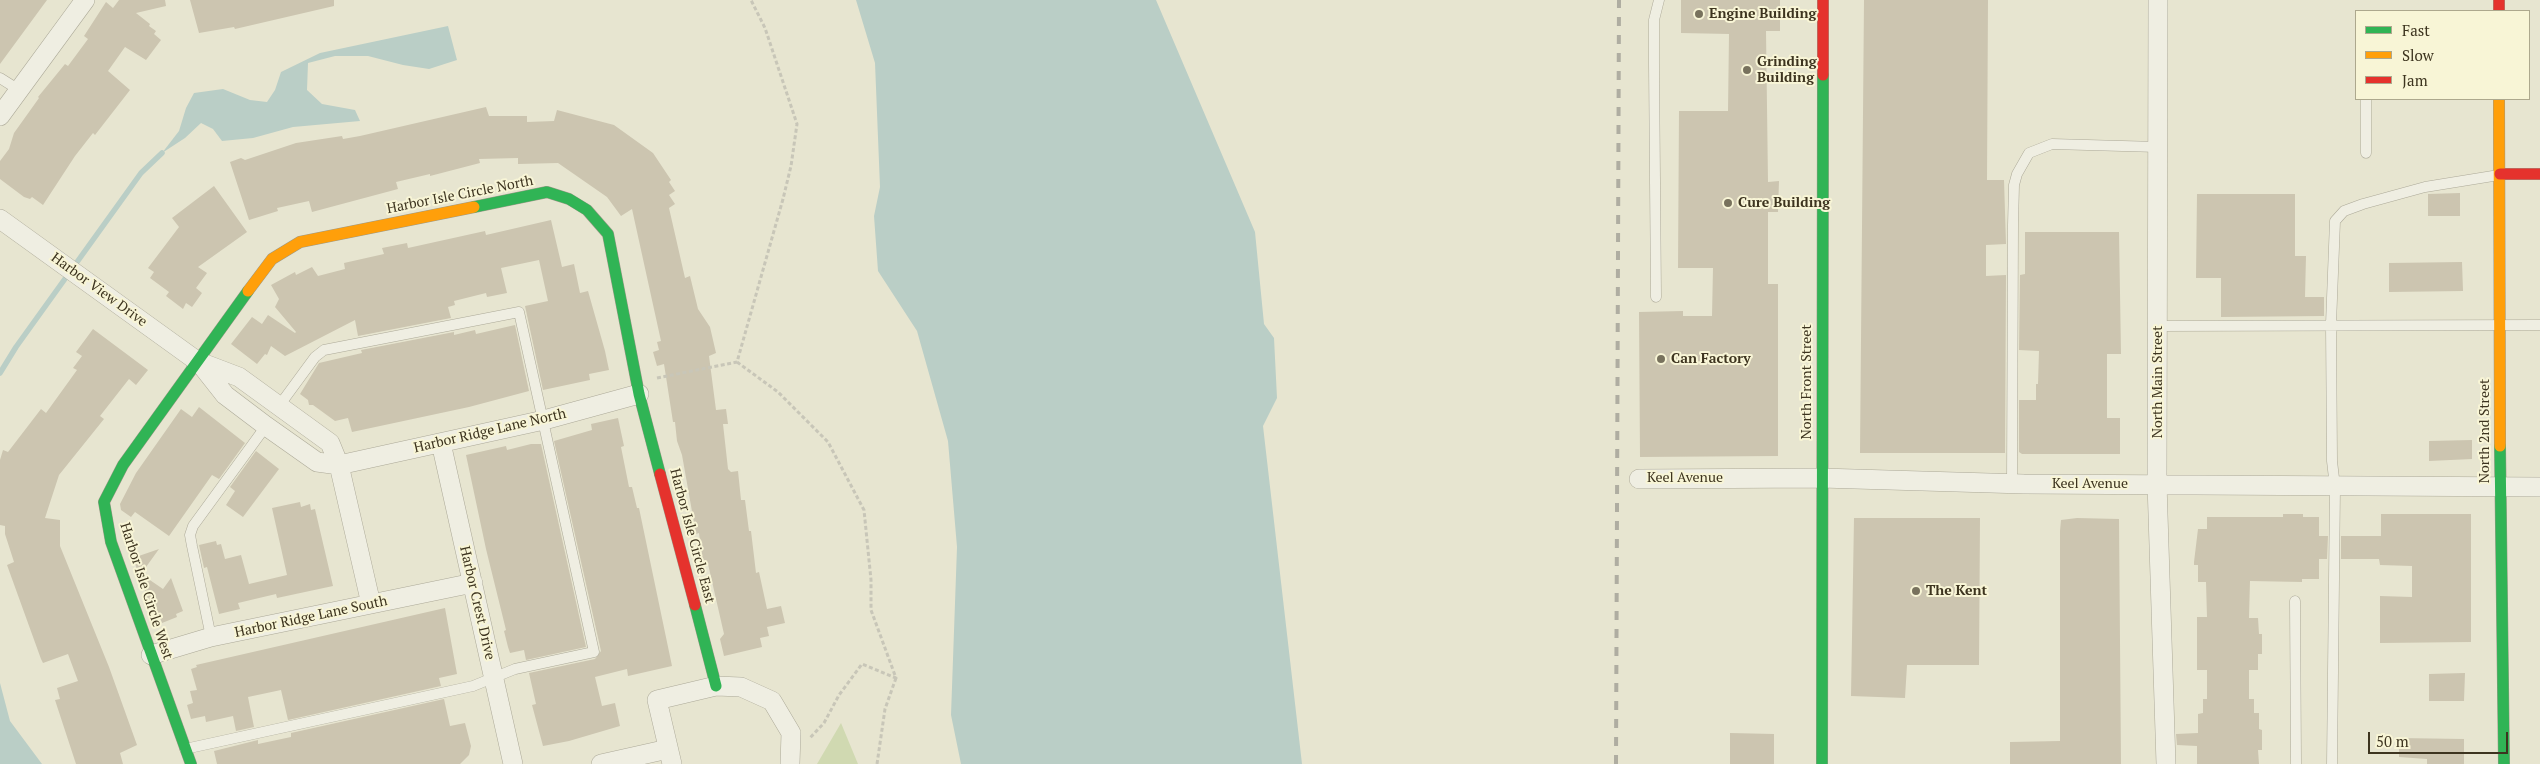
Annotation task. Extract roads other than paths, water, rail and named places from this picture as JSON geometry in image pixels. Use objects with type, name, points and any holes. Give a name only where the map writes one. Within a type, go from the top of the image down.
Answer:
[{"type":"street","points":[[0,116],[85,0]]},
{"type":"street","name":"North Front Street","points":[[1822,764],[1823,0]]},
{"type":"street","name":"North Main Street","points":[[2158,0],[2157,483],[2166,764]]},
{"type":"street","name":"North 2nd Street","points":[[2499,100],[2500,487],[2504,764]]},
{"type":"street","points":[[2500,174],[2540,174]]},
{"type":"street","name":"Harbor Isle Circle North","points":[[197,361],[272,260],[300,242],[548,192],[569,199],[587,210],[608,234],[638,388]]},
{"type":"street","name":"Harbor View Drive","points":[[0,219],[197,361],[225,395],[266,426],[317,462],[339,465]]},
{"type":"street","name":"Harbor View Drive","points":[[197,361],[239,377],[330,443],[339,465],[371,604]]},
{"type":"street","name":"Harbor Isle Circle West","points":[[191,764],[111,542],[104,502],[123,465],[197,361]]},
{"type":"street","name":"Harbor Ridge Lane North","points":[[339,465],[544,420],[638,388]]},
{"type":"street","name":"Harbor Isle Circle East","points":[[638,388],[716,686]]},
{"type":"street","name":"Harbor Crest Drive","points":[[441,442],[513,764]]},
{"type":"street","name":"Keel Avenue","points":[[1639,478],[1821,478],[2012,484],[2157,483],[2540,487]]},
{"type":"street","name":"Harbor Ridge Lane South","points":[[151,655],[211,637],[473,584]]},
{"type":"street","points":[[601,764],[670,757],[657,700],[716,686],[741,687],[772,702],[791,733],[790,764]]},
{"type":"lane","points":[[1656,297],[1654,20],[1658,0]]},
{"type":"lane","points":[[0,78],[18,90]]},
{"type":"lane","points":[[2366,100],[2366,153]]},
{"type":"lane","points":[[2012,484],[2012,225],[2014,185],[2017,174],[2029,153],[2052,144],[2158,147]]},
{"type":"lane","points":[[2332,764],[2335,486],[2332,461],[2331,324],[2335,221],[2344,211],[2363,204],[2425,187],[2500,174]]},
{"type":"lane","points":[[185,749],[473,686],[515,670],[594,652],[519,312],[324,350],[315,357],[279,406]]},
{"type":"lane","points":[[2157,326],[2331,324],[2540,325]]},
{"type":"lane","points":[[211,637],[190,535],[193,526],[266,426]]},
{"type":"lane","points":[[2295,601],[2296,764]]},
{"type":"waterway","points":[[0,373],[16,347],[141,173],[162,153]]},
{"type":"railway","points":[[1616,764],[1619,0]]},
{"type":"place","name":"Engine Building","points":[[1699,14]]},
{"type":"place","name":"Grinding Building","points":[[1747,70]]},
{"type":"place","name":"Cure Building","points":[[1728,203]]},
{"type":"place","name":"Can Factory","points":[[1661,359]]},
{"type":"place","name":"The Kent","points":[[1916,591]]}]
